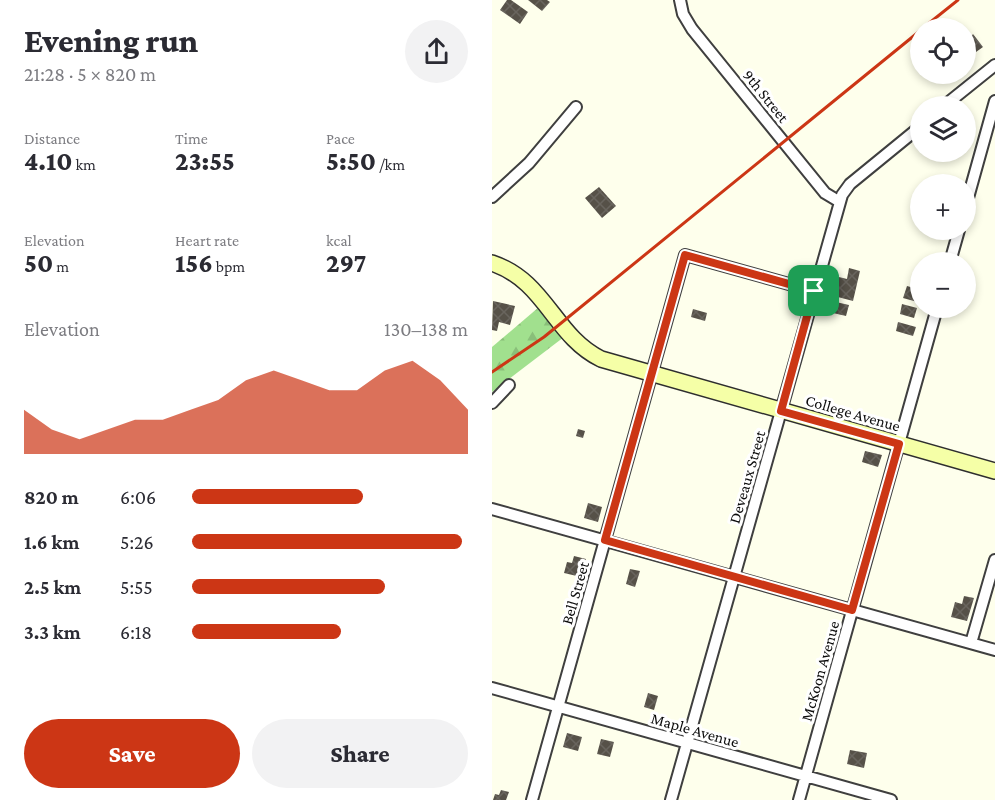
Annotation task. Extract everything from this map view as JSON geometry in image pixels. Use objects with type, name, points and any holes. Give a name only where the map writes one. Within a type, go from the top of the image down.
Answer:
[{"type":"main road","name":"College Avenue","points":[[492,263],[513,272],[526,282],[570,335],[587,351],[601,359],[995,471]]},
{"type":"street","name":"9th Street","points":[[680,0],[683,14],[693,29],[825,194],[840,202]]},
{"type":"street","points":[[957,96],[995,65]]},
{"type":"street","points":[[975,174],[995,101]]},
{"type":"street","points":[[492,197],[529,163],[576,106]]},
{"type":"street","name":"Deveaux Street","points":[[671,800],[840,202],[846,187],[910,135]]},
{"type":"street","name":"Bell Street","points":[[532,800],[685,255],[814,291]]},
{"type":"street","name":"McKoon Avenue","points":[[799,800],[934,318]]},
{"type":"street","points":[[492,403],[509,386]]},
{"type":"street","points":[[492,508],[995,650]]},
{"type":"street","points":[[971,644],[995,560]]},
{"type":"street","name":"Maple Avenue","points":[[492,688],[891,800]]},
{"type":"green space","points":[[539,307],[564,337],[492,392],[492,347]]},
{"type":"building","points":[[507,0],[511,0],[528,12],[520,24],[500,10]]},
{"type":"building","points":[[528,0],[547,0],[550,2],[542,11]]},
{"type":"building","points":[[976,38],[983,47],[976,52]]},
{"type":"building","points":[[599,187],[616,206],[602,218],[585,198]]},
{"type":"building","points":[[849,268],[860,271],[853,301],[834,296],[839,277],[847,279]]},
{"type":"building","points":[[907,286],[910,287],[910,300],[903,298]]},
{"type":"building","points":[[493,301],[515,306],[510,325],[499,322],[497,331],[492,330]]},
{"type":"building","points":[[836,302],[849,305],[846,316],[833,313]]},
{"type":"building","points":[[902,304],[910,306],[910,317],[900,314]]},
{"type":"building","points":[[693,309],[707,313],[705,321],[691,317]]},
{"type":"building","points":[[898,322],[916,327],[913,336],[896,331]]},
{"type":"building","points":[[578,429],[585,431],[583,438],[576,436]]},
{"type":"building","points":[[865,451],[882,455],[878,467],[862,462]]},
{"type":"building","points":[[588,503],[602,507],[598,522],[584,518]]},
{"type":"building","points":[[574,556],[586,559],[581,577],[564,573],[567,562],[572,563]]},
{"type":"building","points":[[630,569],[640,571],[635,587],[626,584]]},
{"type":"building","points":[[964,596],[974,598],[967,621],[951,617],[955,602],[962,604]]},
{"type":"building","points":[[648,693],[658,696],[654,710],[644,707]]},
{"type":"building","points":[[567,733],[582,737],[578,751],[563,747]]},
{"type":"building","points":[[601,739],[614,742],[610,757],[597,754]]},
{"type":"building","points":[[850,750],[867,753],[864,768],[847,764]]},
{"type":"building","points":[[501,790],[509,792],[506,800],[493,800],[495,794],[499,795]]},
{"type":"railway","points":[[936,18],[958,0]]},
{"type":"railway","points":[[492,372],[544,337],[910,39]]},
{"type":"route","points":[[685,255],[814,291],[781,411],[899,444],[852,610],[605,540],[685,255]]}]
